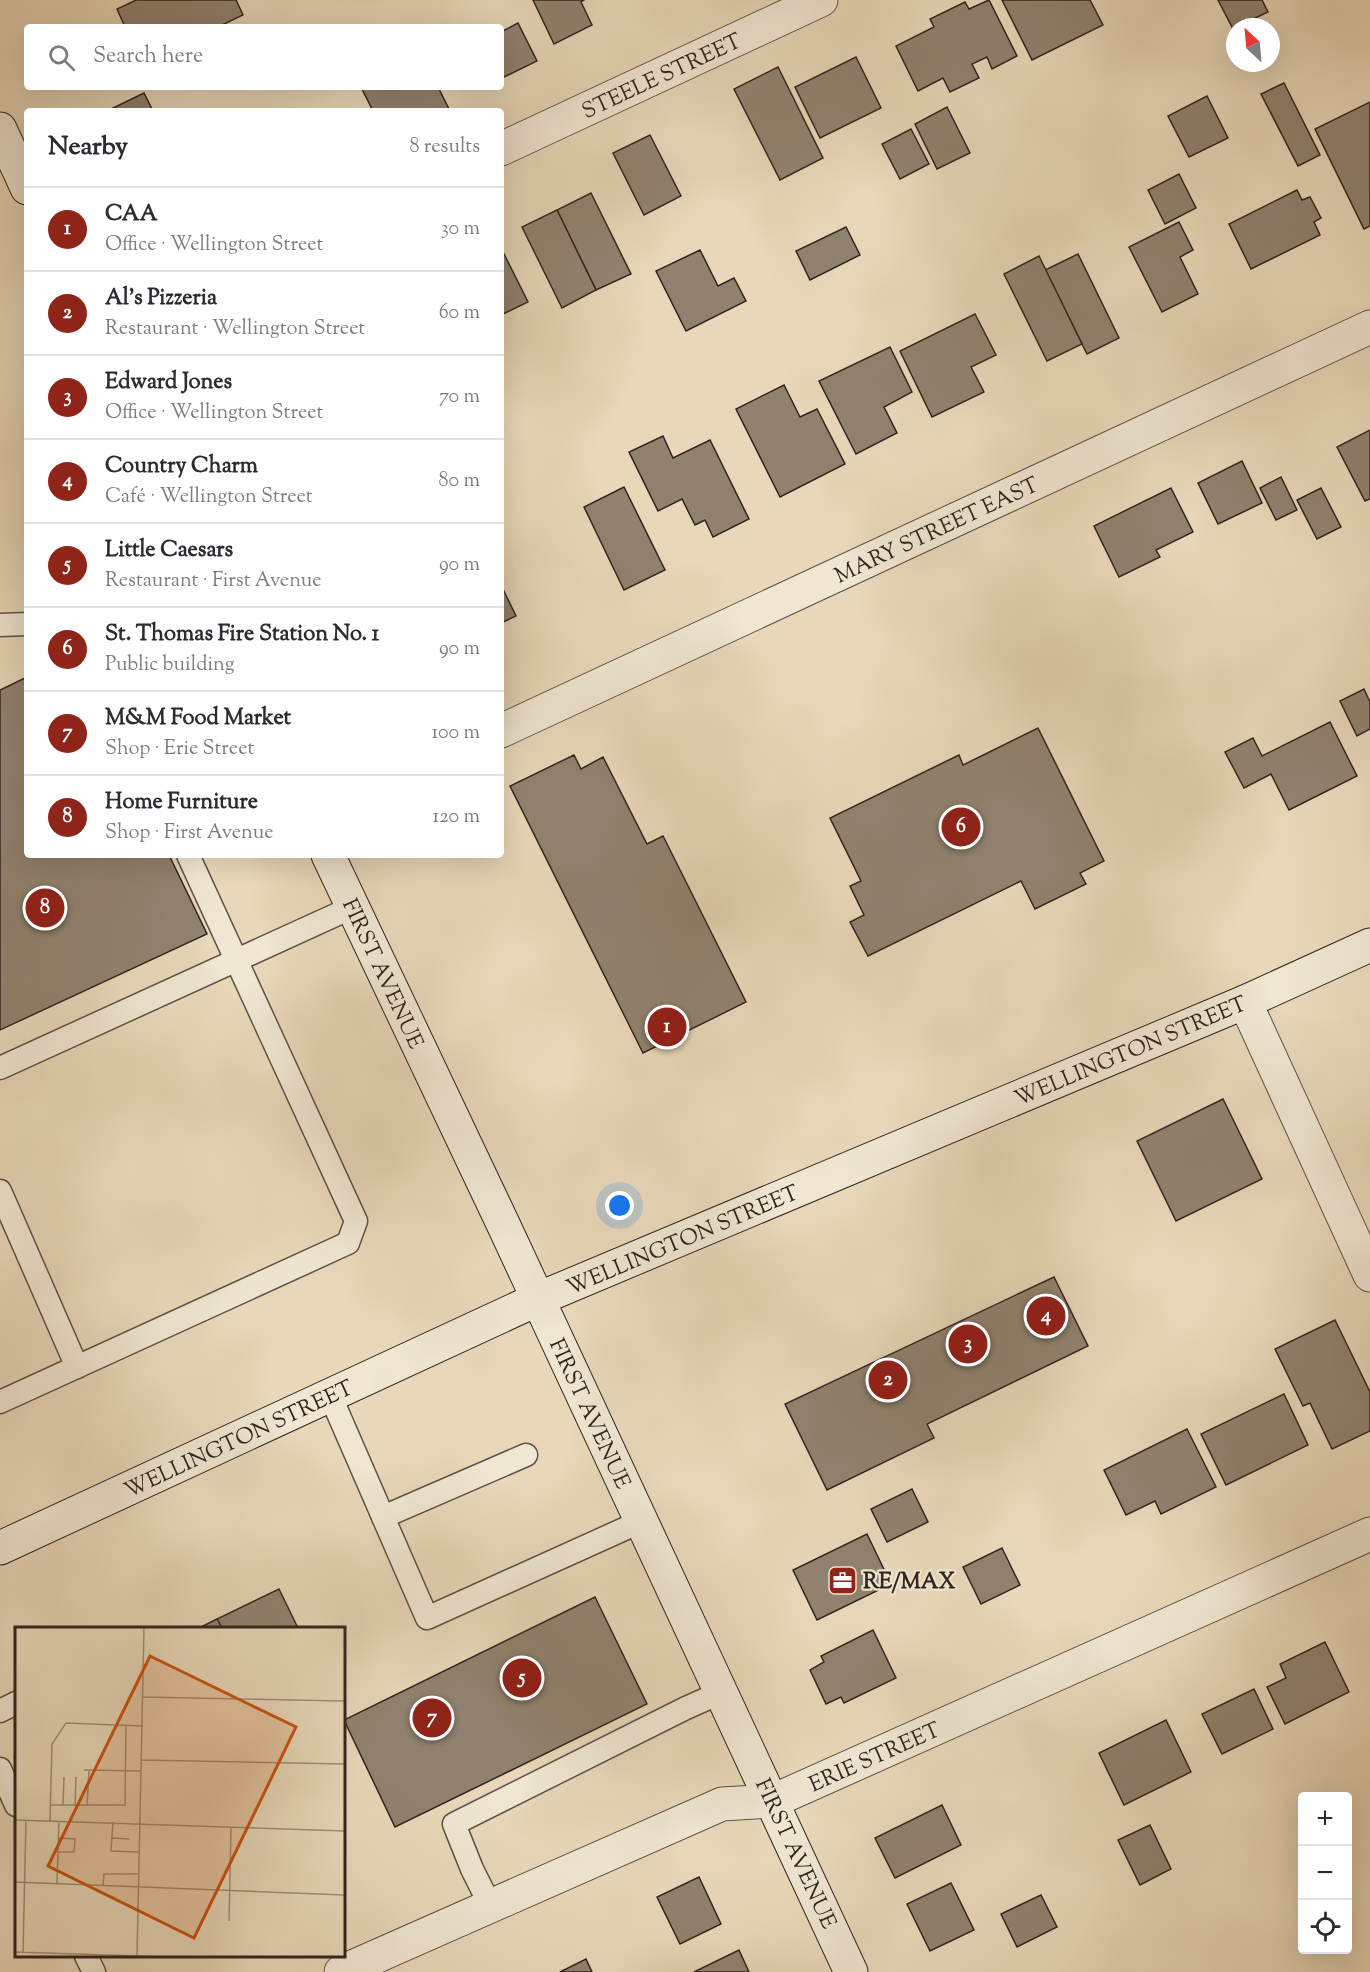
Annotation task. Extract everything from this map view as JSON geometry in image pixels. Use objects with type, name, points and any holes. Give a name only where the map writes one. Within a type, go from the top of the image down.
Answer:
[{"type":"street","name":"STEELE STREET","points":[[504,148],[821,0]]},
{"type":"street","points":[[0,129],[24,181]]},
{"type":"street","name":"MARY STREET EAST","points":[[504,729],[1370,327]]},
{"type":"street","name":"FIRST AVENUE","points":[[329,858],[642,1521],[851,1972]]},
{"type":"street","name":"WELLINGTON STREET","points":[[0,1548],[538,1299],[1245,1002],[1370,945]]},
{"type":"street","points":[[1245,1002],[1370,1275]]},
{"type":"street","name":"ERIE STREET","points":[[341,1972],[722,1804],[773,1802],[1370,1534]]},
{"type":"lane","points":[[0,625],[24,624]]},
{"type":"lane","points":[[0,1402],[348,1243],[356,1221],[189,858]]},
{"type":"lane","points":[[0,1068],[237,962],[353,907]]},
{"type":"lane","points":[[0,1191],[77,1367]]},
{"type":"lane","points":[[330,1395],[427,1618],[642,1521]]},
{"type":"lane","points":[[383,1517],[526,1455]]},
{"type":"lane","points":[[490,1905],[472,1869],[454,1824],[675,1713],[722,1692]]},
{"type":"lane","points":[[0,1711],[15,1704]]},
{"type":"lane","points":[[0,1769],[15,1803]]},
{"type":"lane","points":[[86,1957],[93,1972]]},
{"type":"building","points":[[136,0],[236,0],[243,15],[224,24],[124,24],[117,9]]},
{"type":"building","points":[[533,0],[584,0],[581,2],[592,25],[554,44]]},
{"type":"building","points":[[989,0],[1017,56],[992,69],[987,57],[972,64],[979,78],[950,92],[943,78],[918,91],[896,46],[934,27],[930,19],[965,2],[969,9]]},
{"type":"building","points":[[1002,0],[1090,0],[1103,25],[1032,60]]},
{"type":"building","points":[[1218,0],[1262,0],[1268,12],[1256,18],[1227,18]]},
{"type":"building","points":[[518,23],[537,61],[504,77],[504,30]]},
{"type":"building","points":[[856,57],[881,108],[820,138],[795,87]]},
{"type":"building","points":[[778,67],[823,158],[780,180],[734,89]]},
{"type":"building","points":[[1284,83],[1320,155],[1298,166],[1261,94]]},
{"type":"building","points":[[362,90],[440,90],[448,108],[372,108]]},
{"type":"building","points":[[144,93],[152,108],[113,108]]},
{"type":"building","points":[[1207,96],[1228,138],[1189,157],[1168,116]]},
{"type":"building","points":[[1370,102],[1370,226],[1364,229],[1315,129]]},
{"type":"building","points":[[947,107],[970,153],[937,169],[915,124]]},
{"type":"building","points":[[911,129],[929,164],[900,179],[882,144]]},
{"type":"building","points":[[650,135],[681,196],[644,215],[613,153]]},
{"type":"building","points":[[1179,174],[1196,208],[1165,224],[1148,190]]},
{"type":"building","points":[[1297,190],[1302,200],[1310,197],[1321,218],[1314,222],[1320,235],[1251,269],[1229,224]]},
{"type":"building","points":[[591,193],[631,274],[596,290],[557,210]]},
{"type":"building","points":[[557,210],[596,290],[562,308],[522,227]]},
{"type":"building","points":[[1179,222],[1193,250],[1180,257],[1198,294],[1162,312],[1129,247]]},
{"type":"building","points":[[846,227],[860,255],[810,280],[796,251]]},
{"type":"building","points":[[700,250],[718,286],[734,278],[746,301],[686,331],[656,271]]},
{"type":"building","points":[[504,254],[528,302],[504,314]]},
{"type":"building","points":[[1078,254],[1119,338],[1087,354],[1045,270]]},
{"type":"building","points":[[1039,256],[1082,344],[1047,361],[1004,274]]},
{"type":"building","points":[[975,314],[996,355],[971,367],[984,392],[932,417],[900,351]]},
{"type":"building","points":[[890,347],[912,392],[884,407],[897,433],[856,454],[819,381]]},
{"type":"building","points":[[784,385],[800,417],[817,409],[845,464],[780,497],[736,409]]},
{"type":"building","points":[[1370,430],[1370,499],[1365,501],[1337,447]]},
{"type":"building","points":[[663,436],[673,458],[710,440],[749,519],[713,537],[705,520],[695,525],[682,499],[658,511],[629,452]]},
{"type":"building","points":[[1242,461],[1262,503],[1218,524],[1198,483]]},
{"type":"building","points":[[1281,477],[1297,510],[1276,520],[1260,488]]},
{"type":"building","points":[[624,487],[665,570],[624,590],[584,507]]},
{"type":"building","points":[[1171,488],[1193,532],[1156,550],[1160,557],[1119,577],[1094,526]]},
{"type":"building","points":[[1321,488],[1341,527],[1317,539],[1297,500]]},
{"type":"building","points":[[504,591],[516,616],[504,622]]},
{"type":"building","points":[[24,678],[24,858],[170,858],[207,934],[0,1030],[0,690]]},
{"type":"building","points":[[1364,689],[1370,702],[1370,729],[1357,736],[1340,701]]},
{"type":"building","points":[[1330,722],[1357,776],[1289,810],[1271,774],[1244,788],[1225,752],[1253,738],[1262,756]]},
{"type":"building","points":[[1038,728],[1104,861],[1080,873],[1086,884],[1035,909],[1021,881],[868,956],[850,922],[864,915],[850,886],[861,881],[830,818],[959,755],[963,765]]},
{"type":"building","points":[[574,755],[581,769],[603,757],[647,844],[663,836],[746,1002],[643,1053],[510,786]]},
{"type":"building","points":[[1223,1099],[1262,1179],[1176,1221],[1137,1141]]},
{"type":"building","points":[[1054,1277],[1088,1346],[927,1424],[934,1438],[827,1490],[785,1404]]},
{"type":"building","points":[[1335,1320],[1370,1392],[1370,1431],[1332,1449],[1310,1403],[1303,1406],[1275,1349]]},
{"type":"building","points":[[1284,1394],[1308,1445],[1226,1485],[1201,1434]]},
{"type":"building","points":[[1187,1429],[1216,1487],[1161,1514],[1155,1501],[1126,1515],[1104,1470]]},
{"type":"building","points":[[912,1489],[928,1522],[887,1542],[871,1509]]},
{"type":"building","points":[[867,1534],[891,1584],[817,1620],[793,1570]]},
{"type":"building","points":[[1002,1548],[1020,1585],[981,1604],[963,1567]]},
{"type":"building","points":[[279,1589],[298,1627],[221,1627],[217,1619]]},
{"type":"building","points":[[595,1597],[647,1704],[395,1827],[345,1720]]},
{"type":"building","points":[[217,1619],[221,1627],[201,1627]]},
{"type":"building","points":[[873,1630],[896,1678],[844,1703],[841,1697],[826,1704],[810,1670],[824,1662],[821,1656]]},
{"type":"building","points":[[1325,1642],[1349,1692],[1285,1724],[1267,1687],[1286,1678],[1280,1664]]},
{"type":"building","points":[[1254,1689],[1273,1729],[1222,1754],[1202,1714]]},
{"type":"building","points":[[1166,1720],[1191,1772],[1124,1805],[1099,1753]]},
{"type":"building","points":[[942,1805],[961,1845],[895,1878],[875,1838]]},
{"type":"building","points":[[1150,1825],[1171,1869],[1140,1885],[1118,1840]]},
{"type":"building","points":[[699,1877],[721,1924],[680,1944],[657,1897]]},
{"type":"building","points":[[951,1883],[974,1930],[930,1951],[907,1904]]},
{"type":"building","points":[[1041,1895],[1057,1927],[1017,1947],[1001,1914]]},
{"type":"building","points":[[739,1950],[749,1972],[694,1972]]},
{"type":"building","points":[[586,1959],[592,1972],[560,1972]]},
{"type":"place","name":"St. Thomas Fire Station No. 1","points":[[961,827]]},
{"type":"place","name":"Home Furniture","points":[[45,908]]},
{"type":"place","name":"CAA","points":[[667,1027]]},
{"type":"place","name":"Country Charm","points":[[1046,1316]]},
{"type":"place","name":"Edward Jones","points":[[968,1344]]},
{"type":"place","name":"Al's Pizzeria","points":[[888,1380]]},
{"type":"place","name":"RE/MAX","points":[[842,1580]]},
{"type":"place","name":"Little Caesars","points":[[522,1678]]},
{"type":"place","name":"M&M Food Market","points":[[432,1718]]}]
